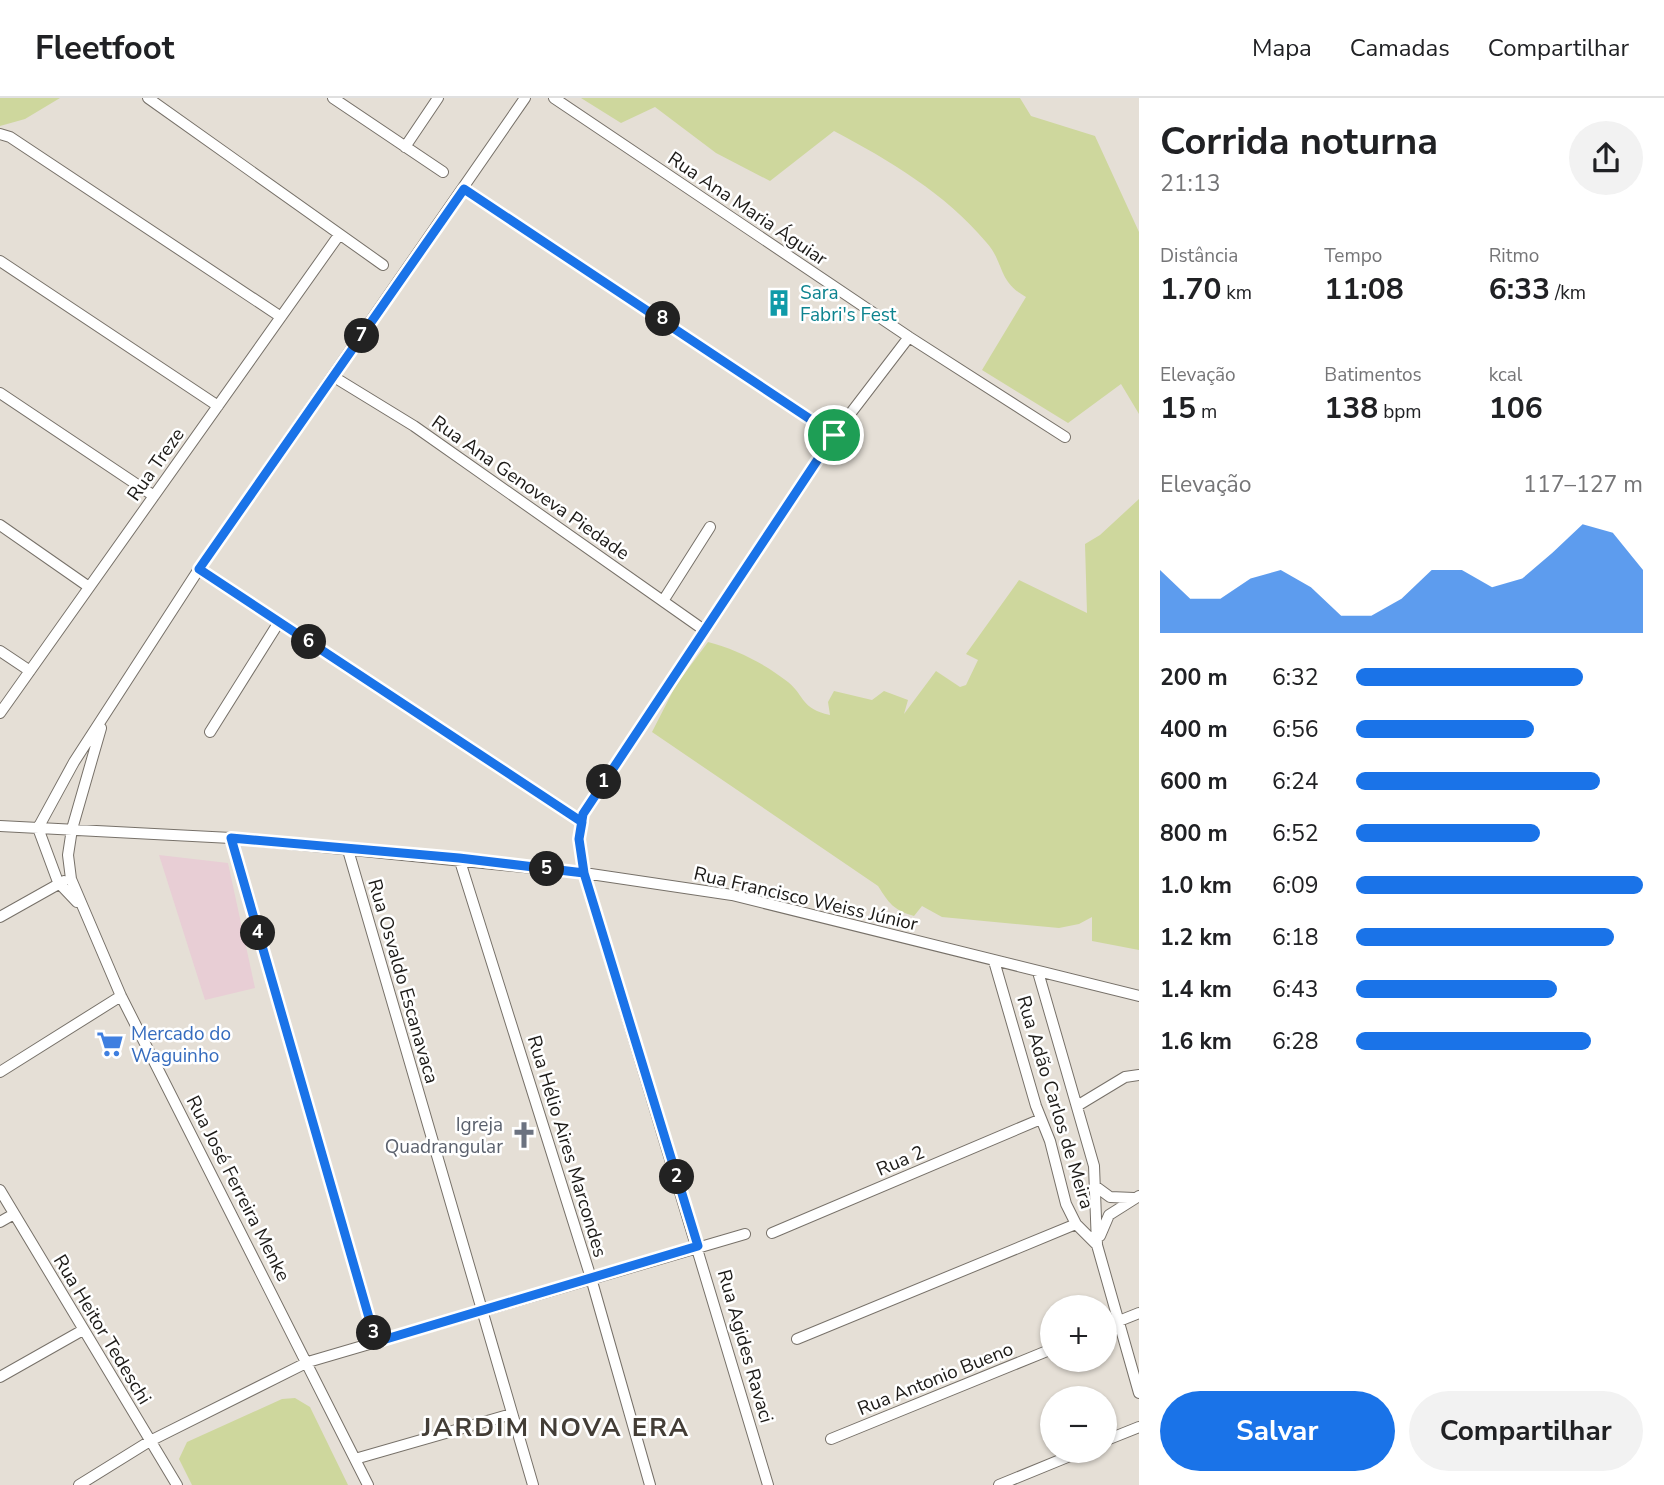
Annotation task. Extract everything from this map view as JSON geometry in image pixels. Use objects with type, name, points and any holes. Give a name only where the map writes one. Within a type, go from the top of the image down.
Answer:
[{"type":"street","points":[[148,98],[383,265]]},
{"type":"street","points":[[333,98],[443,172]]},
{"type":"street","points":[[405,147],[438,98]]},
{"type":"street","points":[[38,828],[104,715],[199,569],[525,98]]},
{"type":"street","name":"Rua Ana Maria Águiar","points":[[554,98],[909,337],[1065,437]]},
{"type":"street","points":[[0,134],[21,144],[281,317]]},
{"type":"street","points":[[464,189],[834,435]]},
{"type":"street","name":"Rua Treze","points":[[0,713],[339,235]]},
{"type":"street","points":[[0,261],[218,406]]},
{"type":"street","points":[[199,569],[582,818],[834,435],[909,337]]},
{"type":"street","name":"Rua Ana Genoveva Piedade","points":[[334,377],[414,426],[704,630]]},
{"type":"street","points":[[0,393],[154,496]]},
{"type":"street","points":[[0,525],[89,587]]},
{"type":"street","points":[[663,601],[710,527]]},
{"type":"street","points":[[210,732],[279,622]]},
{"type":"street","points":[[0,651],[30,671]]},
{"type":"street","name":"Rua José Ferreira Menke","points":[[104,715],[72,830],[68,855],[71,879],[121,996],[368,1485]]},
{"type":"street","name":"Rua Agides Ravaci","points":[[582,818],[579,839],[584,873],[768,1485]]},
{"type":"street","name":"Rua Francisco Weiss Júnior","points":[[0,825],[231,838],[459,858],[732,895],[1139,996]]},
{"type":"street","name":"Rua José Ferreira Menke","points":[[38,828],[58,882],[81,906]]},
{"type":"street","points":[[231,838],[376,1342]]},
{"type":"street","name":"Rua Osvaldo Escanavaca","points":[[348,849],[533,1485]]},
{"type":"street","name":"Rua Hélio Aires Marcondes","points":[[459,858],[591,1278],[650,1485]]},
{"type":"street","points":[[0,917],[58,882],[71,879]]},
{"type":"street","name":"Rua Adão Carlos de Meira","points":[[995,961],[1041,1119],[1050,1141],[1066,1204],[1076,1224],[1097,1245]]},
{"type":"street","name":"Rua Adão Carlos de Meira","points":[[1038,972],[1094,1166],[1097,1245],[1139,1393]]},
{"type":"street","points":[[0,1072],[121,996]]},
{"type":"street","points":[[1077,1106],[1125,1077],[1139,1075]]},
{"type":"street","name":"Rua 2","points":[[772,1233],[1041,1119]]},
{"type":"street","points":[[1095,1186],[1110,1197],[1138,1197]]},
{"type":"street","name":"Rua Heitor Tedeschi","points":[[0,1190],[177,1485]]},
{"type":"street","points":[[1097,1245],[1109,1215],[1138,1197]]},
{"type":"street","points":[[0,1222],[14,1214]]},
{"type":"street","points":[[797,1339],[1076,1224]]},
{"type":"street","points":[[79,1485],[150,1441],[308,1362],[745,1234]]},
{"type":"street","points":[[1118,1321],[1139,1313]]},
{"type":"street","points":[[0,1377],[83,1330]]},
{"type":"street","name":"Rua Antonio Bueno","points":[[831,1439],[1040,1354]]},
{"type":"street","points":[[355,1459],[512,1414]]},
{"type":"street","points":[[1117,1436],[1139,1427]]},
{"type":"street","points":[[999,1485],[1053,1463]]},
{"type":"shaded area","points":[[159,855],[228,863],[255,988],[205,1000]]},
{"type":"green space","points":[[0,98],[60,98],[25,119],[0,126]]},
{"type":"green space","points":[[581,98],[1020,98],[1031,116],[1095,136],[1139,232],[1139,414],[1121,384],[1068,423],[982,370],[1026,297],[1010,285],[992,250],[953,208],[916,179],[855,142],[834,131],[770,181],[716,153],[655,107],[621,123]]},
{"type":"green space","points":[[1139,499],[1139,950],[1092,941],[1092,917],[1079,924],[1059,928],[942,917],[922,906],[914,916],[901,911],[878,886],[652,732],[676,685],[708,642],[760,663],[794,687],[813,709],[830,715],[828,702],[834,691],[872,700],[884,691],[908,700],[904,714],[936,671],[960,687],[966,685],[978,660],[966,654],[1019,580],[1087,613],[1085,544],[1100,535]]},
{"type":"green space","points":[[295,1398],[310,1407],[348,1485],[192,1485],[179,1459],[187,1442],[282,1399]]},
{"type":"place","name":"Sara Fabri's Fest","points":[[779,303]]},
{"type":"place","name":"Mercado do Waguinho","points":[[110,1044]]},
{"type":"place","name":"Igreja Quadrangular","points":[[524,1135]]},
{"type":"district","name":"JARDIM NOVA ERA","points":[[556,1427]]},
{"type":"route","points":[[834,435],[464,189],[199,569],[582,822],[579,839],[584,873],[459,858],[231,838],[376,1342],[698,1246],[584,873],[579,839],[583,814],[834,435]]}]
